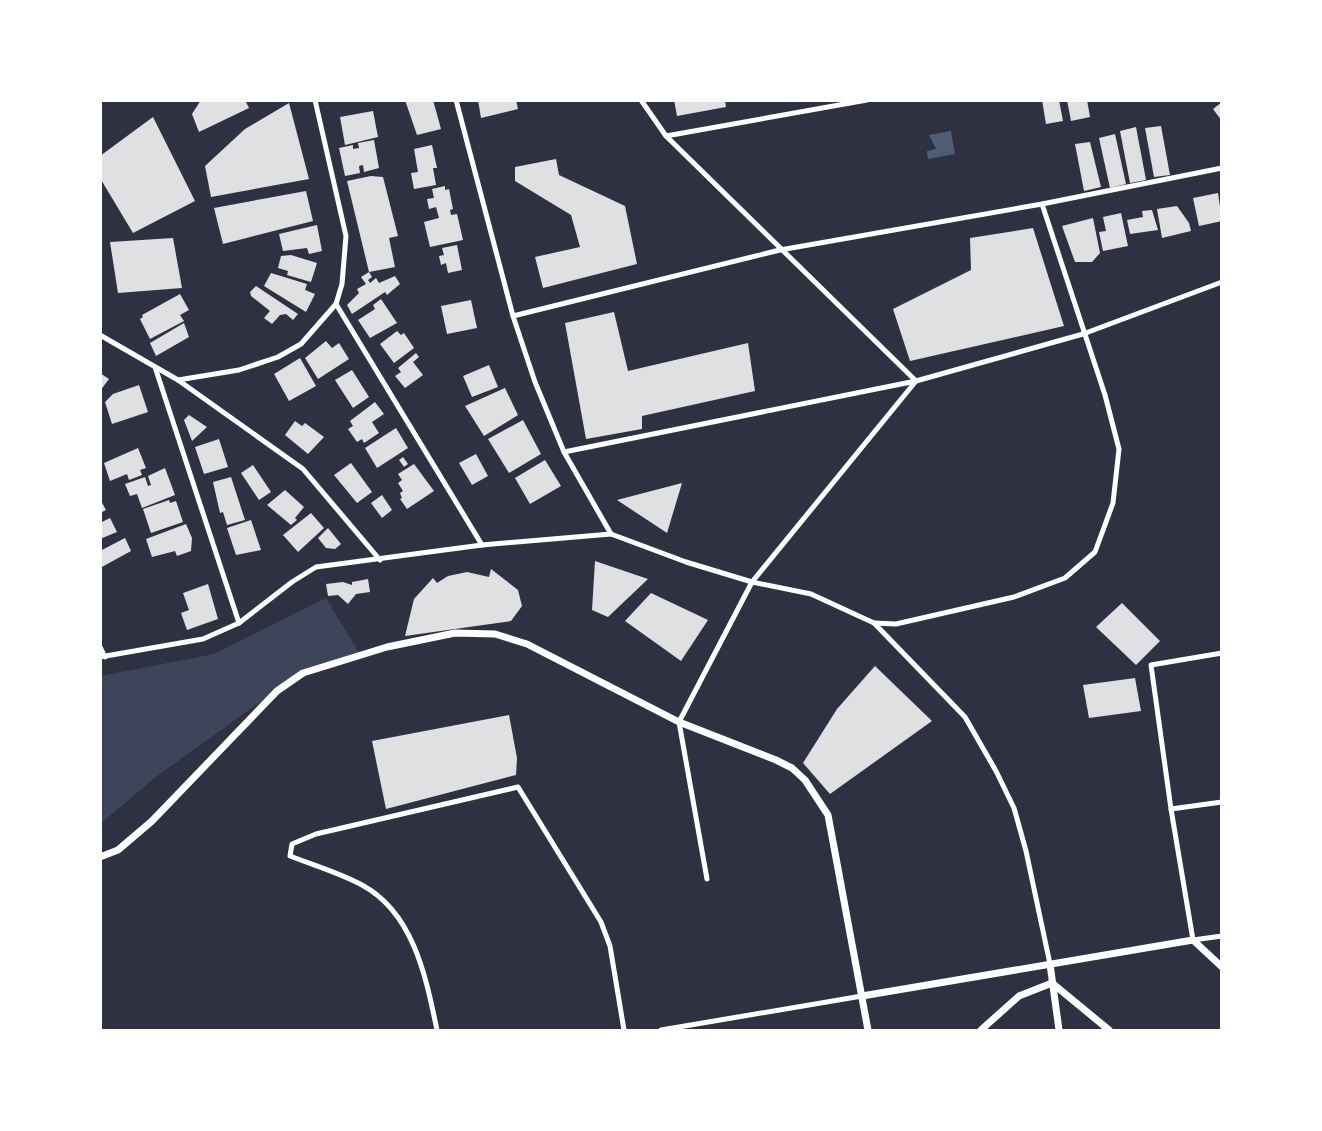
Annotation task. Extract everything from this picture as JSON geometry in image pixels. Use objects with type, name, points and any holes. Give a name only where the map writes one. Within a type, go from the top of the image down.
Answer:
[{"type":"street","points":[[178,380],[239,370],[278,357],[301,344],[336,304],[342,284],[346,236],[315,100]]},
{"type":"street","points":[[456,100],[513,316],[535,382],[564,452],[612,534]]},
{"type":"street","points":[[641,100],[666,136],[916,381]]},
{"type":"street","points":[[666,136],[867,100]]},
{"type":"street","points":[[513,316],[780,250],[1041,204],[1221,168]]},
{"type":"street","points":[[874,623],[896,624],[1014,597],[1065,578],[1095,552],[1113,503],[1119,449],[1105,395],[1041,204]]},
{"type":"street","points":[[564,452],[916,381],[1083,334],[1221,282]]},
{"type":"street","points":[[336,304],[482,545]]},
{"type":"street","points":[[100,335],[178,380],[303,469],[380,560]]},
{"type":"street","points":[[154,367],[239,624]]},
{"type":"street","points":[[707,879],[680,722],[752,582],[916,381]]},
{"type":"street","points":[[100,647],[103,657],[203,639],[239,624],[292,582],[316,567],[482,545],[612,534],[687,562],[752,582],[811,594],[874,623],[965,717],[996,771],[1014,808],[1026,851],[1050,964],[1059,1030]]},
{"type":"street","points":[[100,857],[118,850],[152,821],[277,691],[303,673],[387,647],[455,633],[495,634],[527,644],[680,722],[792,768],[818,796],[828,815],[868,1030]]},
{"type":"street","points":[[1221,652],[1151,665],[1171,809],[1193,940],[1221,967]]},
{"type":"street","points":[[437,1030],[425,970],[395,911],[363,885],[290,856],[292,844],[316,834],[518,787],[601,922],[610,946],[624,1030]]},
{"type":"street","points":[[1171,809],[1221,802]]},
{"type":"street","points":[[661,1030],[1221,936]]},
{"type":"street","points":[[981,1030],[1019,996],[1052,983]]},
{"type":"street","points":[[1052,983],[1109,1030]]},
{"type":"shaded area","points":[[951,131],[955,154],[928,159],[927,151],[936,149],[929,135]]},
{"type":"shaded area","points":[[326,598],[359,653],[298,675],[157,776],[101,823],[101,676],[214,654]]},
{"type":"building","points":[[201,100],[245,100],[249,108],[199,132],[192,114]]},
{"type":"building","points":[[405,100],[433,100],[441,129],[417,135]]},
{"type":"building","points":[[478,100],[516,100],[518,109],[481,118]]},
{"type":"building","points":[[674,100],[725,100],[726,107],[677,116]]},
{"type":"building","points":[[1042,100],[1059,100],[1063,121],[1046,124]]},
{"type":"building","points":[[1067,100],[1087,100],[1090,117],[1071,121]]},
{"type":"building","points":[[1222,102],[1222,121],[1213,109]]},
{"type":"building","points":[[289,103],[309,179],[211,197],[205,166],[245,129]]},
{"type":"building","points":[[373,111],[378,137],[345,145],[340,117]]},
{"type":"building","points":[[153,117],[195,201],[133,233],[100,178],[100,156]]},
{"type":"building","points":[[1161,126],[1170,175],[1154,177],[1145,128]]},
{"type":"building","points":[[1136,127],[1146,180],[1130,183],[1120,131]]},
{"type":"building","points":[[1115,134],[1126,184],[1110,188],[1099,138]]},
{"type":"building","points":[[374,140],[379,168],[364,172],[363,165],[359,166],[360,173],[345,176],[339,148],[353,145],[353,149],[359,148],[358,143]]},
{"type":"building","points":[[1090,142],[1101,187],[1084,191],[1075,144]]},
{"type":"building","points":[[432,145],[437,168],[433,168],[436,185],[414,189],[411,173],[418,172],[414,149]]},
{"type":"building","points":[[556,159],[559,175],[625,206],[637,264],[543,288],[535,257],[580,247],[571,215],[515,181],[515,167]]},
{"type":"building","points":[[371,176],[383,177],[398,236],[389,238],[395,267],[369,272],[347,181]]},
{"type":"building","points":[[445,186],[445,190],[449,189],[453,209],[450,210],[451,215],[457,214],[463,240],[430,247],[424,222],[439,218],[436,207],[429,209],[427,199],[434,198],[432,189]]},
{"type":"building","points":[[306,191],[313,221],[223,244],[214,208]]},
{"type":"building","points":[[1218,193],[1222,221],[1199,226],[1193,198]]},
{"type":"building","points":[[1177,206],[1189,223],[1191,231],[1162,238],[1157,209]]},
{"type":"building","points":[[1152,210],[1158,230],[1130,234],[1127,220],[1143,217],[1142,211]]},
{"type":"building","points":[[1121,213],[1128,246],[1103,251],[1099,232],[1106,231],[1103,217]]},
{"type":"building","points":[[1093,218],[1100,253],[1092,262],[1075,262],[1062,226]]},
{"type":"building","points":[[317,225],[322,251],[309,254],[307,248],[283,251],[279,234]]},
{"type":"building","points":[[1033,228],[1064,326],[910,361],[893,309],[971,270],[970,238]]},
{"type":"building","points":[[173,238],[182,288],[118,293],[110,242]]},
{"type":"building","points":[[457,245],[462,270],[448,273],[446,263],[441,265],[439,256],[444,255],[442,248]]},
{"type":"building","points":[[291,255],[317,263],[311,282],[287,275],[288,271],[278,268],[281,256]]},
{"type":"building","points":[[369,272],[372,277],[368,280],[370,283],[376,278],[379,283],[395,276],[400,284],[387,295],[385,292],[352,314],[347,305],[359,293],[357,289],[366,284],[361,277]]},
{"type":"building","points":[[271,273],[307,284],[305,290],[315,294],[306,312],[264,286]]},
{"type":"building","points":[[256,286],[298,314],[293,320],[286,314],[280,315],[272,324],[264,318],[270,311],[251,296],[250,292]]},
{"type":"building","points":[[180,294],[189,310],[180,315],[184,321],[150,339],[140,319],[142,315]]},
{"type":"building","points":[[381,299],[397,323],[370,338],[358,320],[375,309],[373,305]]},
{"type":"building","points":[[471,300],[477,328],[447,334],[441,306]]},
{"type":"building","points":[[614,312],[628,371],[748,343],[755,391],[642,416],[642,429],[586,439],[565,323]]},
{"type":"building","points":[[184,323],[189,337],[156,356],[150,343]]},
{"type":"building","points":[[397,331],[401,335],[404,333],[414,348],[394,363],[380,344]]},
{"type":"building","points":[[326,341],[332,348],[339,343],[349,359],[318,379],[305,358]]},
{"type":"building","points":[[416,353],[419,357],[413,362],[423,375],[405,388],[395,376],[401,372],[398,368]]},
{"type":"building","points":[[300,358],[316,386],[289,401],[274,374]]},
{"type":"building","points":[[489,365],[498,387],[472,397],[463,376]]},
{"type":"building","points":[[352,370],[369,397],[353,408],[335,380]]},
{"type":"building","points":[[100,373],[109,379],[100,391]]},
{"type":"building","points":[[139,385],[148,412],[112,424],[105,402],[113,394]]},
{"type":"building","points":[[505,388],[518,415],[484,436],[465,406]]},
{"type":"building","points":[[375,402],[384,414],[372,422],[379,433],[364,443],[362,439],[357,442],[348,429],[353,426],[350,421]]},
{"type":"building","points":[[189,415],[207,427],[192,441],[184,420]]},
{"type":"building","points":[[523,420],[541,454],[509,473],[488,439]]},
{"type":"building","points":[[295,421],[302,426],[305,423],[324,437],[308,454],[285,435]]},
{"type":"building","points":[[396,428],[408,448],[377,468],[365,448]]},
{"type":"building","points":[[219,439],[228,467],[204,474],[195,447]]},
{"type":"building","points":[[138,448],[146,468],[140,470],[142,475],[129,480],[127,474],[110,481],[104,463]]},
{"type":"building","points":[[476,454],[488,476],[472,485],[459,463]]},
{"type":"building","points":[[403,457],[408,464],[404,467],[399,460]]},
{"type":"building","points":[[545,460],[561,486],[530,504],[515,478]]},
{"type":"building","points":[[351,463],[372,492],[357,503],[334,475]]},
{"type":"building","points":[[414,464],[434,491],[407,509],[400,499],[402,498],[400,493],[403,491],[398,483],[402,480],[398,474]]},
{"type":"building","points":[[253,465],[271,492],[259,500],[241,473]]},
{"type":"building","points":[[165,468],[175,495],[142,508],[137,494],[130,496],[125,484],[145,477],[148,486],[151,485],[148,476]]},
{"type":"building","points":[[231,477],[245,520],[227,525],[223,512],[220,513],[213,482]]},
{"type":"building","points":[[682,483],[667,533],[617,500]]},
{"type":"building","points":[[285,490],[304,507],[295,518],[297,520],[291,525],[267,505]]},
{"type":"building","points":[[382,495],[392,510],[382,518],[371,503]]},
{"type":"building","points":[[100,499],[106,510],[100,513]]},
{"type":"building","points":[[169,500],[170,503],[176,501],[183,522],[151,533],[143,509]]},
{"type":"building","points":[[311,513],[324,528],[298,552],[283,535]]},
{"type":"building","points":[[110,518],[117,532],[100,539],[100,523]]},
{"type":"building","points":[[251,520],[261,550],[236,555],[227,528]]},
{"type":"building","points":[[186,524],[192,538],[191,551],[177,556],[175,551],[152,557],[146,539]]},
{"type":"building","points":[[328,528],[341,544],[335,549],[326,548],[318,538]]},
{"type":"building","points":[[125,538],[131,551],[100,568],[100,551]]},
{"type":"building","points":[[595,561],[648,579],[608,617],[592,610]]},
{"type":"building","points":[[491,569],[518,590],[522,606],[511,621],[405,636],[414,599],[433,578],[437,583],[448,576],[467,572],[489,577]]},
{"type":"building","points":[[368,579],[370,592],[356,594],[348,604],[338,595],[328,596],[326,584],[343,582],[352,585],[352,582]]},
{"type":"building","points":[[208,584],[218,619],[187,630],[181,613],[189,610],[183,593]]},
{"type":"building","points":[[651,593],[708,620],[681,661],[625,621]]},
{"type":"building","points":[[1122,603],[1160,641],[1136,665],[1096,627]]},
{"type":"building","points":[[875,666],[932,721],[830,794],[803,763],[837,709]]},
{"type":"building","points":[[1135,678],[1141,711],[1089,718],[1083,685]]},
{"type":"building","points":[[509,715],[517,758],[516,775],[386,809],[372,741]]}]
